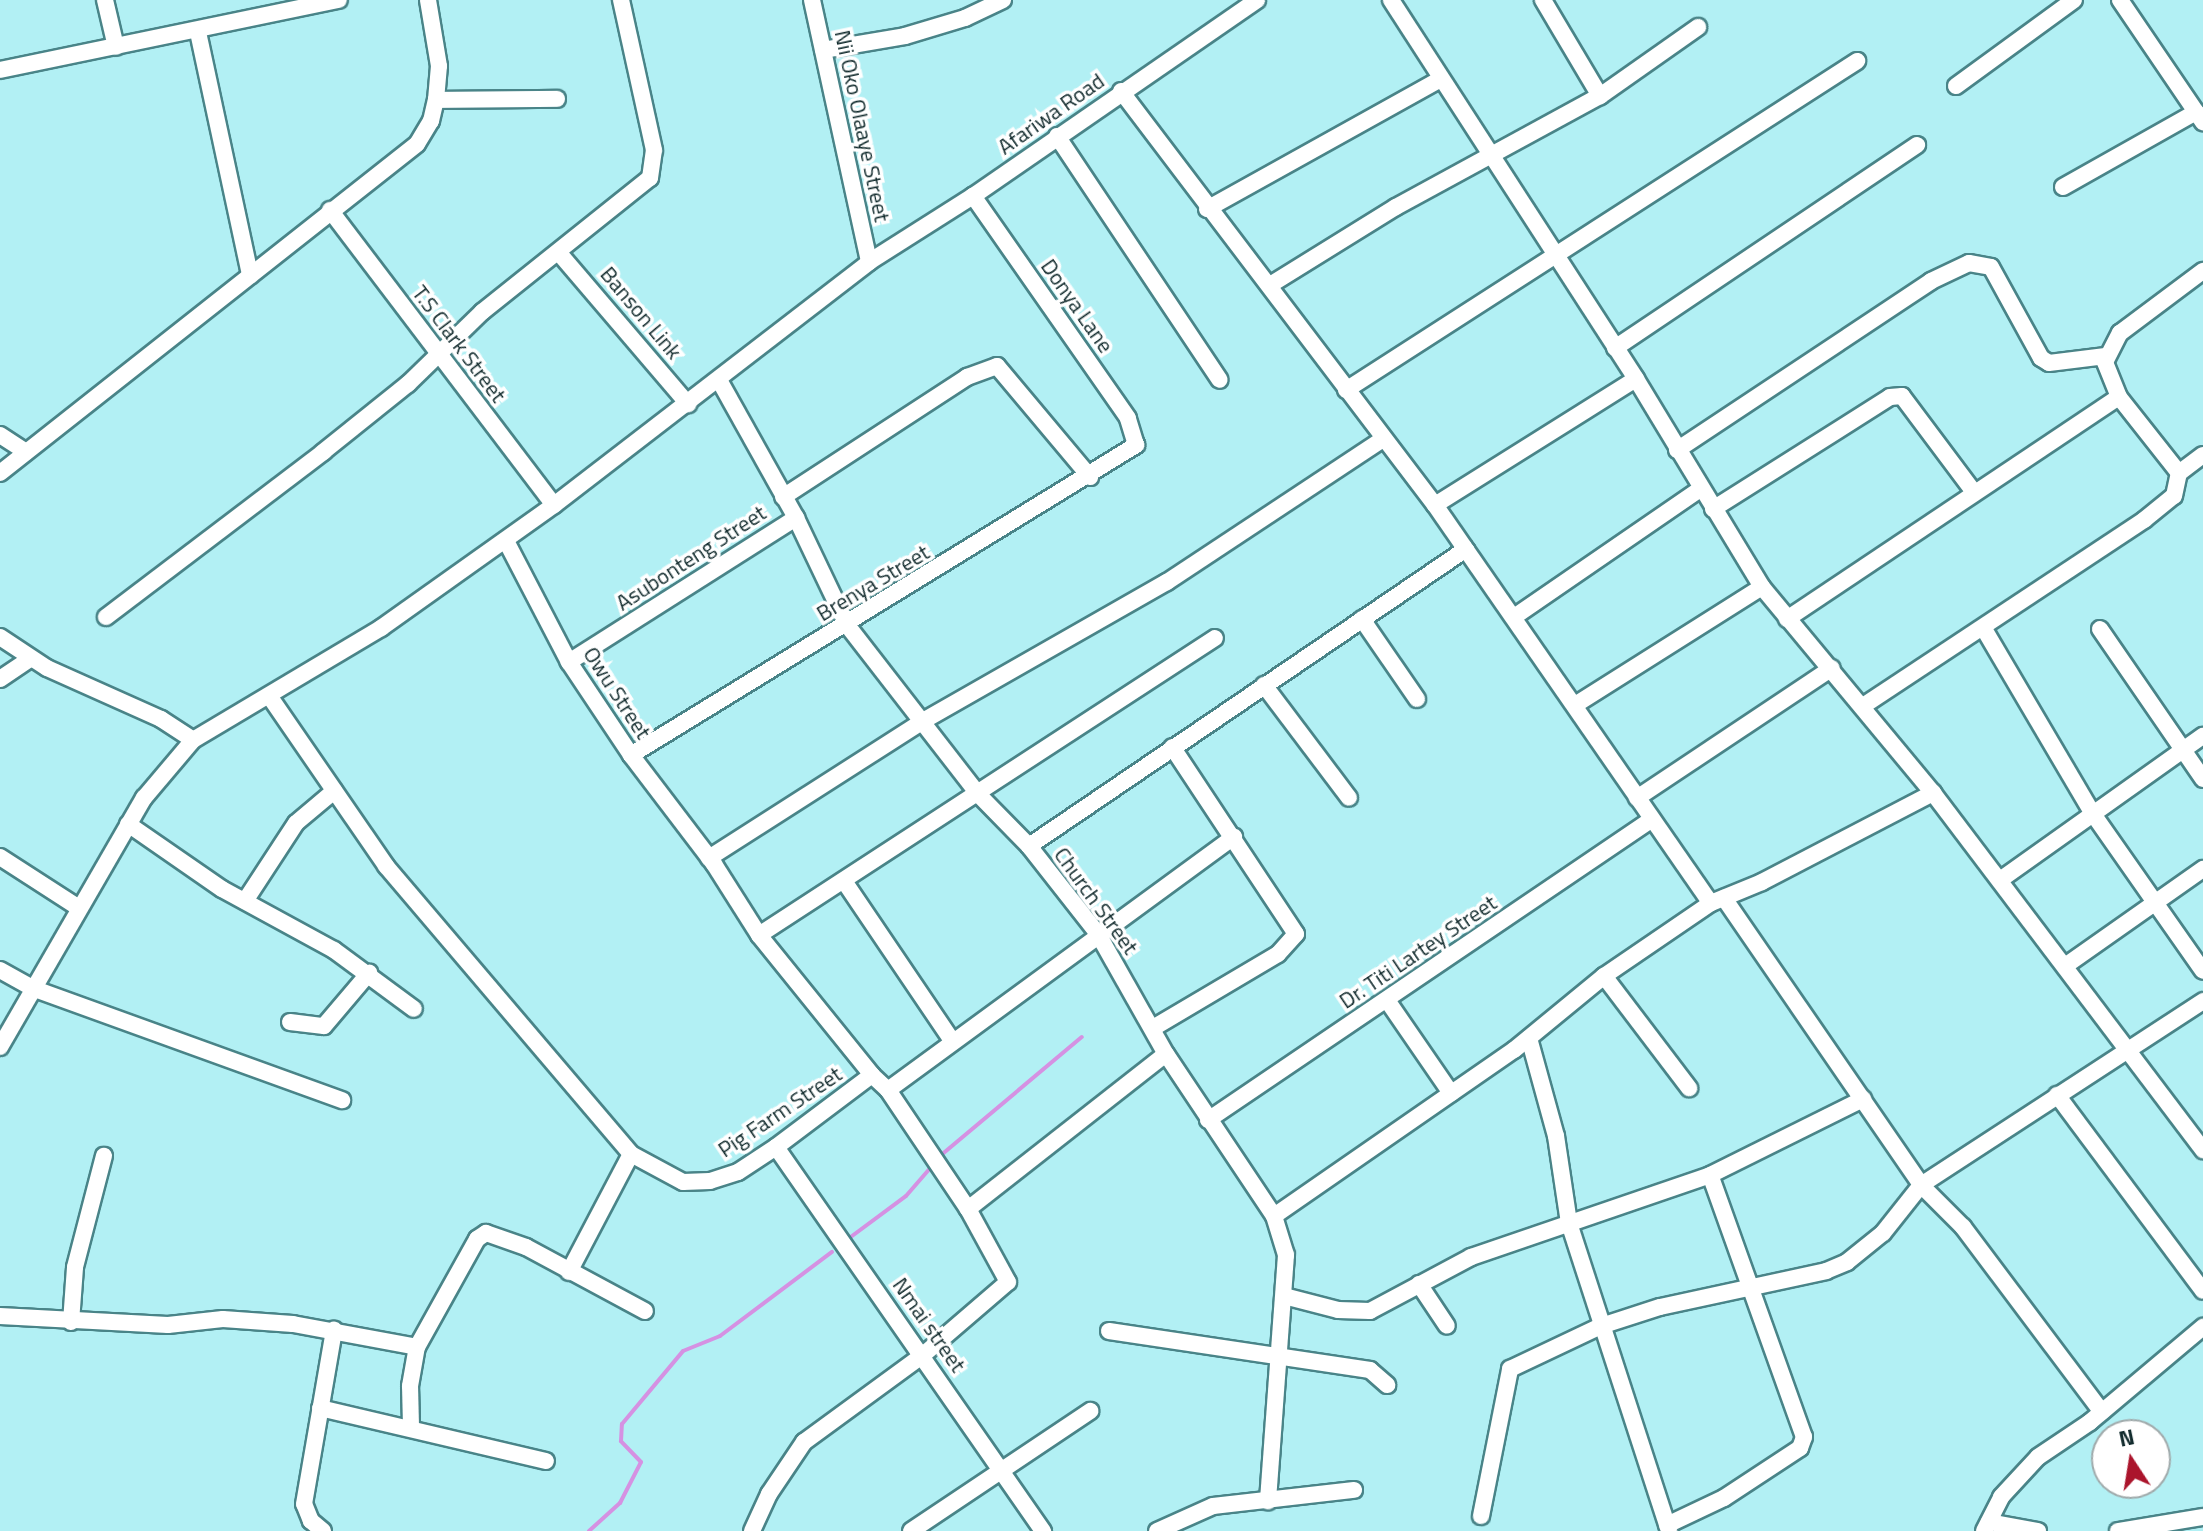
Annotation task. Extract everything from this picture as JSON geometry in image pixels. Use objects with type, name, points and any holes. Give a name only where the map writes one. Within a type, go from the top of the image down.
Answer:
[{"type":"street","points":[[105,0],[116,47]]},
{"type":"street","points":[[0,70],[198,32],[339,0]]},
{"type":"street","points":[[0,473],[417,144],[436,100],[439,66],[428,0]]},
{"type":"street","points":[[106,617],[408,384],[439,350],[625,202],[650,178],[655,166],[621,0]]},
{"type":"street","name":"Nii Oko Olaaye Street","points":[[812,0],[869,262]]},
{"type":"street","points":[[962,0],[965,18]]},
{"type":"street","points":[[823,50],[905,36],[965,18],[1003,0]]},
{"type":"street","name":"Afariwa Road","points":[[193,740],[270,697],[381,628],[554,505],[869,262],[973,196],[1257,0]]},
{"type":"street","points":[[1391,0],[1553,258],[1636,379],[1762,587],[1933,793],[2201,1144]]},
{"type":"street","points":[[1543,0],[1600,96]]},
{"type":"street","points":[[1956,86],[2074,0]]},
{"type":"street","points":[[2063,187],[2200,117],[2120,0]]},
{"type":"street","points":[[1270,285],[1396,207],[1600,96],[1698,27]]},
{"type":"street","points":[[198,32],[250,275]]},
{"type":"street","points":[[1346,390],[1857,61]]},
{"type":"street","points":[[1207,209],[1441,79]]},
{"type":"street","points":[[1121,91],[1207,209],[1270,285],[1435,505],[1651,820],[1717,900],[1863,1099],[1921,1185],[1963,1227],[2102,1412]]},
{"type":"street","points":[[436,100],[557,99]]},
{"type":"street","points":[[1057,136],[1220,380]]},
{"type":"street","points":[[1615,348],[1917,145]]},
{"type":"street","name":"Donya Lane","points":[[973,196],[1128,418],[1136,445]]},
{"type":"street","name":"T.S Clark Street","points":[[330,210],[554,505]]},
{"type":"street","name":"Banson Link","points":[[559,253],[688,404]]},
{"type":"street","points":[[1677,450],[1931,281],[1969,263],[1991,267],[2041,358],[2049,363],[2106,356]]},
{"type":"street","points":[[2179,473],[2119,397],[2106,356],[2120,333],[2203,271]]},
{"type":"street","points":[[783,497],[967,377],[997,366],[1090,477]]},
{"type":"street","points":[[1435,505],[1636,379]]},
{"type":"street","name":"Church Street","points":[[719,380],[796,518],[847,625],[978,794],[1029,846],[1098,934],[1166,1054],[1274,1216],[1286,1255],[1268,1501]]},
{"type":"street","points":[[1713,509],[1890,397],[1902,396],[1973,491]]},
{"type":"street","points":[[1787,619],[1973,491],[2119,397]]},
{"type":"street","points":[[0,435],[26,452]]},
{"type":"street","points":[[709,858],[923,721],[1167,582],[1383,439]]},
{"type":"street","name":"Brenya Street","points":[[631,755],[1090,477],[1136,445]]},
{"type":"street","points":[[1863,706],[1984,629],[2144,520],[2174,496],[2179,473],[2203,455]]},
{"type":"street","points":[[1514,617],[1700,489]]},
{"type":"street","name":"Asubonteng Street","points":[[569,662],[796,518]]},
{"type":"street","name":"Owu Street","points":[[506,541],[569,662],[631,755],[709,858]]},
{"type":"street","points":[[1029,846],[1466,549]]},
{"type":"street","points":[[1575,705],[1762,587]]},
{"type":"street","points":[[1362,619],[1417,699]]},
{"type":"street","points":[[1984,629],[2091,811],[2203,971]]},
{"type":"street","points":[[2100,629],[2203,779]]},
{"type":"street","points":[[0,637],[31,658],[108,699],[161,719],[193,740],[128,824],[0,1047]]},
{"type":"street","points":[[759,935],[1215,638]]},
{"type":"street","points":[[0,679],[31,658]]},
{"type":"street","points":[[1637,798],[1832,668]]},
{"type":"street","points":[[1264,685],[1349,798]]},
{"type":"street","name":"Pig Farm Street","points":[[270,697],[334,791],[456,953],[631,1154],[671,1178],[710,1181],[738,1172],[872,1075],[759,935],[709,858]]},
{"type":"street","points":[[2000,880],[2091,811],[2203,736]]},
{"type":"street","points":[[1153,1028],[1293,943],[1292,922],[1172,747]]},
{"type":"street","points":[[245,901],[296,823],[334,791]]},
{"type":"street","points":[[1274,1216],[1529,1038],[1604,976],[1717,900],[1933,793]]},
{"type":"street","name":"Dr. Titi Lartey Street","points":[[1208,1120],[1651,820]]},
{"type":"street","points":[[128,824],[245,901],[369,973],[414,1009]]},
{"type":"street","points":[[888,1090],[1234,837]]},
{"type":"street","points":[[0,857],[79,908]]},
{"type":"street","points":[[2065,966],[2203,869]]},
{"type":"street","points":[[844,881],[953,1042]]},
{"type":"street","points":[[0,970],[32,988],[342,1100]]},
{"type":"street","points":[[290,1022],[324,1026],[369,973]]},
{"type":"street","points":[[1604,976],[1689,1088]]},
{"type":"street","points":[[1387,1000],[1451,1093]]},
{"type":"street","points":[[1481,1516],[1510,1369],[1601,1326],[1750,1284],[1826,1271],[1847,1262],[1883,1233],[1921,1185],[2203,1001]]},
{"type":"street","points":[[1529,1038],[1556,1136],[1569,1223],[1668,1528],[1724,1498],[1800,1448],[1803,1426],[1710,1175]]},
{"type":"street","points":[[968,1209],[1166,1054]]},
{"type":"street","points":[[752,1531],[769,1494],[804,1442],[923,1355],[1008,1282],[968,1209],[888,1090],[872,1075]]},
{"type":"street","points":[[2057,1095],[2203,1291]]},
{"type":"street","points":[[1284,1296],[1360,1314],[1471,1257],[1710,1175],[1863,1099]]},
{"type":"street","name":"Nmai street","points":[[776,1147],[1043,1531]]},
{"type":"street","points":[[569,1272],[631,1154]]},
{"type":"street","points":[[71,1322],[80,1238],[104,1156]]},
{"type":"street","points":[[411,1426],[410,1386],[417,1347],[477,1239],[486,1233],[499,1234],[645,1311]]},
{"type":"street","points":[[1419,1284],[1447,1326]]},
{"type":"street","points":[[0,1316],[168,1325],[223,1319],[334,1330],[417,1347]]},
{"type":"street","points":[[2038,1531],[1987,1526],[2001,1497],[2038,1457],[2102,1412],[2203,1327]]},
{"type":"street","points":[[323,1531],[311,1521],[304,1504],[334,1330]]},
{"type":"street","points":[[1109,1331],[1279,1359],[1370,1370],[1387,1385]]},
{"type":"street","points":[[320,1408],[411,1426],[546,1461]]},
{"type":"street","points":[[911,1531],[1090,1411]]},
{"type":"street","points":[[1157,1531],[1213,1506],[1354,1490]]},
{"type":"street","points":[[2118,1531],[2203,1517]]},
{"type":"waterway","points":[[940,1156],[1082,1037]]},
{"type":"waterway","points":[[848,1239],[906,1196],[932,1166]]},
{"type":"waterway","points":[[589,1531],[620,1503],[641,1462],[621,1441],[622,1424],[683,1351],[720,1336],[832,1252]]}]
